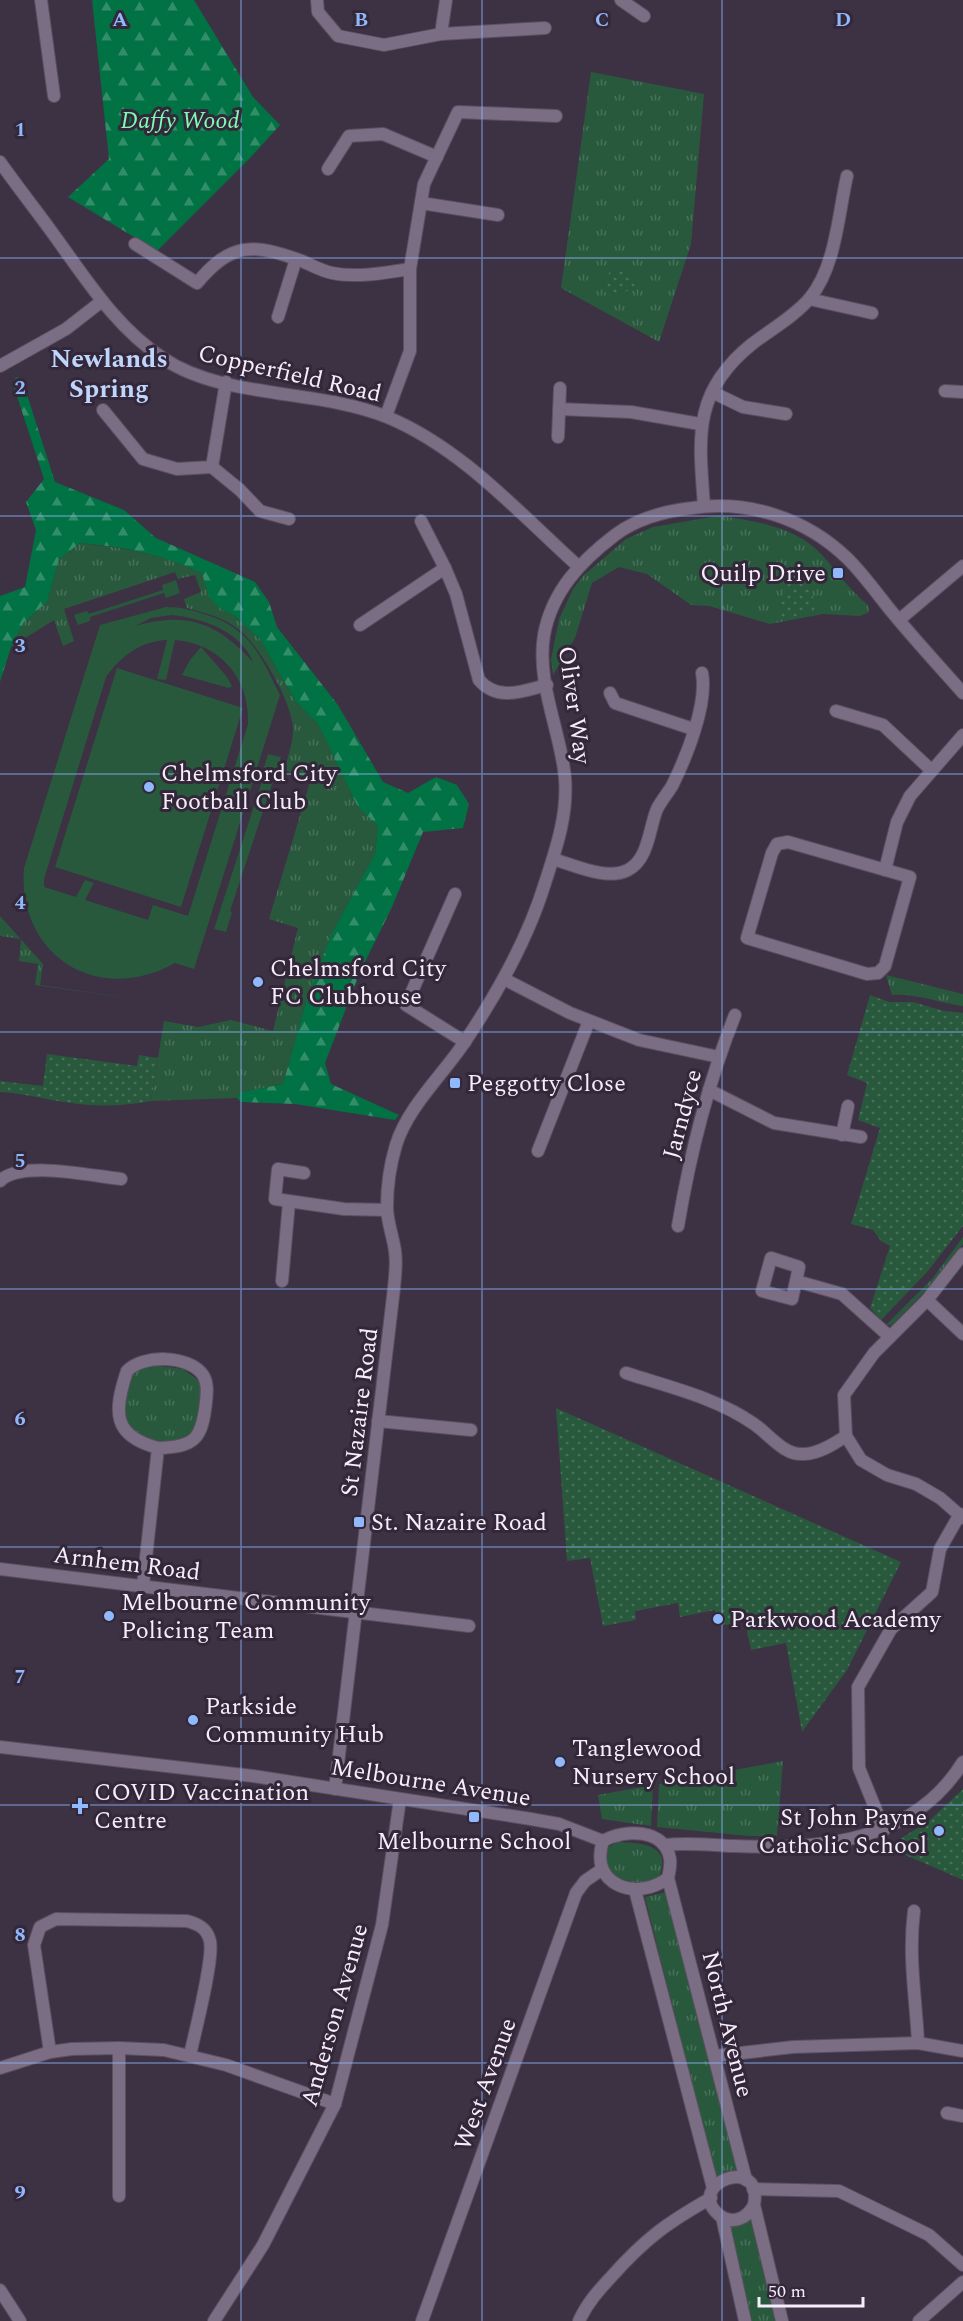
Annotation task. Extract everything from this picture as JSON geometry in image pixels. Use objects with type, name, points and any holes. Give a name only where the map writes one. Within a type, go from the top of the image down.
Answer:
[{"type":"street","points":[[41,0],[54,96]]},
{"type":"street","points":[[317,0],[318,12],[338,36],[384,45],[441,34],[545,28]]},
{"type":"street","points":[[441,34],[446,0]]},
{"type":"street","points":[[621,0],[644,16]]},
{"type":"street","points":[[386,416],[410,351],[410,269],[424,184],[458,112],[556,116]]},
{"type":"street","points":[[328,169],[349,136],[383,134],[437,157]]},
{"type":"street","name":"Copperfield Road","points":[[0,162],[102,301],[129,332],[165,360],[200,376],[319,398],[386,416],[432,440],[477,474],[578,566]]},
{"type":"street","points":[[704,506],[700,424],[712,392],[725,371],[747,348],[809,299],[824,276],[847,176]]},
{"type":"street","points":[[421,203],[498,215]]},
{"type":"street","points":[[135,244],[197,284],[213,264],[236,249],[278,252],[332,273],[380,274],[410,269]]},
{"type":"street","points":[[278,317],[296,259]]},
{"type":"street","points":[[809,299],[872,313]]},
{"type":"street","points":[[0,366],[66,329],[102,301]]},
{"type":"street","points":[[212,467],[226,382]]},
{"type":"street","points":[[558,437],[560,388]]},
{"type":"street","points":[[712,392],[743,408],[786,414]]},
{"type":"street","points":[[945,392],[963,392]]},
{"type":"street","points":[[559,409],[631,412],[700,424]]},
{"type":"street","points":[[103,410],[143,459],[177,469],[212,467],[240,490],[260,511],[289,519]]},
{"type":"street","name":"Oliver Way","points":[[395,1254],[387,1210],[389,1176],[397,1141],[414,1112],[465,1042],[504,979],[531,923],[553,859],[565,806],[565,779],[543,660],[544,635],[563,588],[578,566],[622,530],[646,519],[704,506],[733,506],[765,511],[811,531],[847,559],[963,693]]},
{"type":"street","points":[[421,521],[456,594],[476,670],[488,690],[506,694],[547,685]]},
{"type":"street","points":[[899,620],[963,566]]},
{"type":"street","points":[[360,625],[445,568]]},
{"type":"street","points":[[553,859],[610,874],[628,870],[638,862],[660,802],[671,788],[682,762],[705,688],[702,673]]},
{"type":"street","points":[[610,693],[615,703],[693,729]]},
{"type":"street","points":[[836,711],[883,725],[930,769]]},
{"type":"street","points":[[885,870],[897,822],[910,796],[930,769],[963,735]]},
{"type":"street","points":[[788,842],[885,870],[910,877],[885,966],[878,974],[867,974],[747,938],[772,853],[777,844],[788,842]]},
{"type":"street","points":[[455,894],[406,1005],[465,1042]]},
{"type":"street","points":[[504,979],[590,1021],[639,1040],[719,1057]]},
{"type":"street","name":"Jarndyce","points":[[678,1226],[689,1163],[719,1057],[735,1015]]},
{"type":"street","points":[[538,1151],[590,1021]]},
{"type":"street","points":[[709,1090],[774,1124],[861,1137]]},
{"type":"street","points":[[842,1135],[848,1106]]},
{"type":"street","points":[[304,1173],[278,1169],[275,1199],[344,1209],[387,1210]]},
{"type":"street","points":[[0,1181],[6,1175],[30,1170],[121,1179]]},
{"type":"street","points":[[282,1281],[290,1202]]},
{"type":"street","name":"St Nazaire Road","points":[[335,1789],[394,1288],[395,1254]]},
{"type":"street","points":[[884,1830],[859,1768],[858,1687],[891,1629],[932,1592],[940,1549],[961,1516],[940,1498],[916,1484],[887,1475],[861,1460],[846,1436],[844,1395],[874,1353],[927,1300],[963,1254]]},
{"type":"street","points":[[796,1281],[842,1294],[890,1336]]},
{"type":"street","points":[[927,1300],[963,1334]]},
{"type":"street","points":[[143,1361],[183,1364],[202,1374],[206,1383],[204,1422],[197,1437],[183,1446],[158,1448],[130,1438],[120,1423],[119,1413],[127,1371],[143,1361]]},
{"type":"street","points":[[626,1374],[713,1403],[754,1423],[782,1447],[803,1455],[824,1448],[846,1436]]},
{"type":"street","points":[[378,1421],[471,1430]]},
{"type":"street","points":[[143,1585],[158,1448]]},
{"type":"street","name":"Arnhem Road","points":[[0,1569],[469,1626]]},
{"type":"street","name":"Melbourne Avenue","points":[[0,1747],[400,1799],[559,1824],[603,1841]]},
{"type":"street","points":[[664,1845],[687,1842],[765,1848],[828,1845],[884,1830],[915,1811],[941,1791],[963,1762]]},
{"type":"street","name":"Anderson Avenue","points":[[214,2321],[263,2245],[335,2104],[382,1925],[400,1799]]},
{"type":"street","points":[[633,1832],[652,1837],[664,1845],[671,1860],[668,1878],[656,1888],[635,1890],[616,1884],[601,1870],[598,1854],[603,1841],[616,1834],[633,1832]]},
{"type":"street","name":"West Avenue","points":[[422,2321],[576,1893],[585,1881],[601,1870]]},
{"type":"street","name":"North Avenue","points":[[668,1878],[749,2185],[782,2321]]},
{"type":"street","points":[[635,1890],[712,2193],[713,2208],[722,2217],[745,2321]]},
{"type":"street","points":[[914,1911],[910,1953],[918,2043]]},
{"type":"street","points":[[50,2052],[34,1945],[40,1927],[56,1919],[187,1921],[198,1924],[206,1931],[210,1950],[190,2055]]},
{"type":"street","points":[[715,2056],[794,2047],[918,2043],[963,2050]]},
{"type":"street","points":[[0,2068],[50,2052],[119,2048],[190,2055],[335,2104]]},
{"type":"street","points":[[118,2196],[119,2048]]},
{"type":"street","points":[[946,2113],[963,2116]]},
{"type":"street","points":[[579,2321],[587,2303],[643,2241],[712,2193],[728,2177],[749,2185],[839,2191],[929,2235],[963,2265]]},
{"type":"street","points":[[722,2217],[738,2219],[746,2216],[754,2205]]},
{"type":"street","points":[[919,2321],[963,2282]]},
{"type":"street","points":[[0,2290],[20,2321]]},
{"type":"green space","name":"Daffy Wood","points":[[92,0],[194,0],[253,97],[280,125],[157,251],[68,197],[109,159]]},
{"type":"green space","points":[[591,72],[704,94],[691,244],[659,342],[561,288]]},
{"type":"green space","points":[[614,268],[628,268],[635,281],[634,287],[614,298],[607,295],[603,287],[605,277]]},
{"type":"green space","points":[[16,377],[22,379],[55,482],[124,510],[156,538],[255,582],[269,602],[277,627],[338,705],[383,782],[408,793],[436,777],[457,785],[469,804],[463,828],[423,832],[392,907],[360,972],[325,1063],[331,1084],[399,1115],[395,1120],[295,1104],[241,1102],[237,1098],[242,1092],[283,1084],[305,1005],[331,935],[375,854],[378,826],[358,807],[318,724],[296,702],[260,639],[236,617],[217,606],[209,597],[202,573],[142,552],[80,543],[59,559],[47,602],[24,622],[11,647],[0,682],[0,596],[25,587],[36,530],[26,502],[44,479],[13,384]]},
{"type":"green space","points":[[718,516],[773,526],[799,537],[821,554],[868,605],[869,612],[860,616],[823,614],[770,624],[709,606],[691,605],[647,574],[619,567],[592,583],[575,638],[553,675],[551,660],[559,619],[573,589],[584,575],[626,539],[653,527]]},
{"type":"green space","points":[[80,543],[142,553],[173,561],[202,573],[210,597],[217,606],[236,617],[260,639],[296,702],[318,724],[358,807],[378,826],[375,854],[331,935],[305,1005],[283,1084],[243,1092],[237,1098],[151,1101],[164,1021],[198,1027],[231,1020],[273,1031],[298,928],[269,919],[311,779],[284,770],[293,734],[287,705],[265,661],[238,629],[214,616],[187,608],[184,599],[201,592],[195,575],[178,579],[175,572],[64,609],[74,641],[63,646],[54,620],[11,647],[24,622],[47,602],[59,559]]},
{"type":"green space","points":[[791,578],[802,582],[810,589],[814,599],[814,612],[783,620],[779,605]]},
{"type":"green space","points":[[176,580],[180,593],[166,598],[164,593],[90,617],[90,621],[78,625],[74,615],[87,611],[89,614],[163,590],[162,585]]},
{"type":"green space","points":[[166,607],[187,609],[207,615],[222,621],[244,636],[267,668],[280,695],[194,969],[175,963],[146,975],[118,979],[92,975],[68,965],[49,948],[34,926],[25,899],[24,868],[100,625]],"holes":[[[171,615],[195,619],[230,634],[247,651],[253,662],[227,638],[200,624],[171,620],[135,626],[151,618]],[[167,640],[157,679],[166,680],[175,640],[206,648],[219,656],[238,679],[244,692],[248,724],[188,916],[153,905],[148,920],[85,900],[94,883],[85,880],[76,897],[44,887],[44,879],[106,677],[118,662],[132,651],[149,643]]]},
{"type":"green space","points":[[201,647],[232,686],[229,688],[182,675],[190,660]]},
{"type":"green space","name":"Chelmsford City Football Club","points":[[117,668],[243,708],[181,907],[55,867]]},
{"type":"green space","points":[[268,754],[281,757],[230,911],[232,912],[226,932],[214,929],[264,775],[262,774]]},
{"type":"green space","points":[[0,916],[21,939],[0,936]]},
{"type":"green space","points":[[21,939],[43,964],[40,985],[135,999],[35,985],[38,964],[19,961]]},
{"type":"green space","points":[[886,975],[963,994],[963,1006],[919,997],[892,995]]},
{"type":"green space","points":[[870,995],[889,1002],[913,1002],[944,1011],[963,1013],[963,1226],[927,1272],[881,1320],[870,1308],[890,1246],[881,1241],[873,1230],[851,1224],[880,1128],[858,1120],[867,1083],[847,1075]]},
{"type":"green space","points":[[47,1054],[137,1066],[139,1055],[158,1058],[151,1101],[121,1105],[91,1105],[0,1092],[0,1081],[43,1086]]},
{"type":"green space","points":[[963,1237],[963,1244],[934,1282],[892,1325],[886,1325],[932,1279]]},
{"type":"green space","points":[[153,1365],[183,1369],[198,1380],[200,1407],[197,1424],[189,1436],[181,1440],[162,1442],[152,1440],[135,1433],[127,1424],[126,1404],[132,1378],[136,1371]]},
{"type":"green space","points":[[556,1408],[901,1562],[847,1670],[802,1732],[786,1643],[751,1650],[745,1621],[719,1626],[715,1610],[680,1617],[678,1603],[635,1611],[636,1620],[603,1626],[590,1558],[567,1561]]},
{"type":"green space","points":[[783,1761],[777,1836],[749,1836],[657,1827],[659,1784]]},
{"type":"green space","points":[[653,1785],[651,1826],[602,1819],[598,1795]]},
{"type":"green space","name":"St John Payne Catholic School","points":[[963,1789],[963,1880],[887,1847],[929,1821]]},
{"type":"green space","points":[[617,1842],[645,1845],[658,1852],[662,1858],[659,1877],[642,1885],[617,1877],[609,1869],[604,1855],[609,1847]]},
{"type":"green space","points":[[667,1892],[737,2170],[715,2176],[645,1897]]},
{"type":"green space","points":[[751,2221],[775,2321],[752,2321],[729,2227]]},
{"type":"place","name":"Quilp Drive","points":[[838,573]]},
{"type":"place","name":"Chelmsford City Football Club","points":[[149,787]]},
{"type":"place","name":"Chelmsford City FC Clubhouse","points":[[258,982]]},
{"type":"place","name":"Peggotty Close","points":[[455,1083]]},
{"type":"place","name":"St. Nazaire Road","points":[[359,1522]]},
{"type":"place","name":"Melbourne Community Policing Team","points":[[109,1616]]},
{"type":"place","name":"Parkwood Academy","points":[[718,1619]]},
{"type":"place","name":"Parkside Community Hub","points":[[193,1720]]},
{"type":"place","name":"Tanglewood Nursery School","points":[[560,1762]]},
{"type":"place","name":"COVID Vaccination Centre","points":[[80,1806]]},
{"type":"place","name":"Melbourne School","points":[[474,1817]]},
{"type":"place","name":"St John Payne Catholic School","points":[[939,1831]]},
{"type":"district","name":"Newlands Spring","points":[[109,373]]}]
